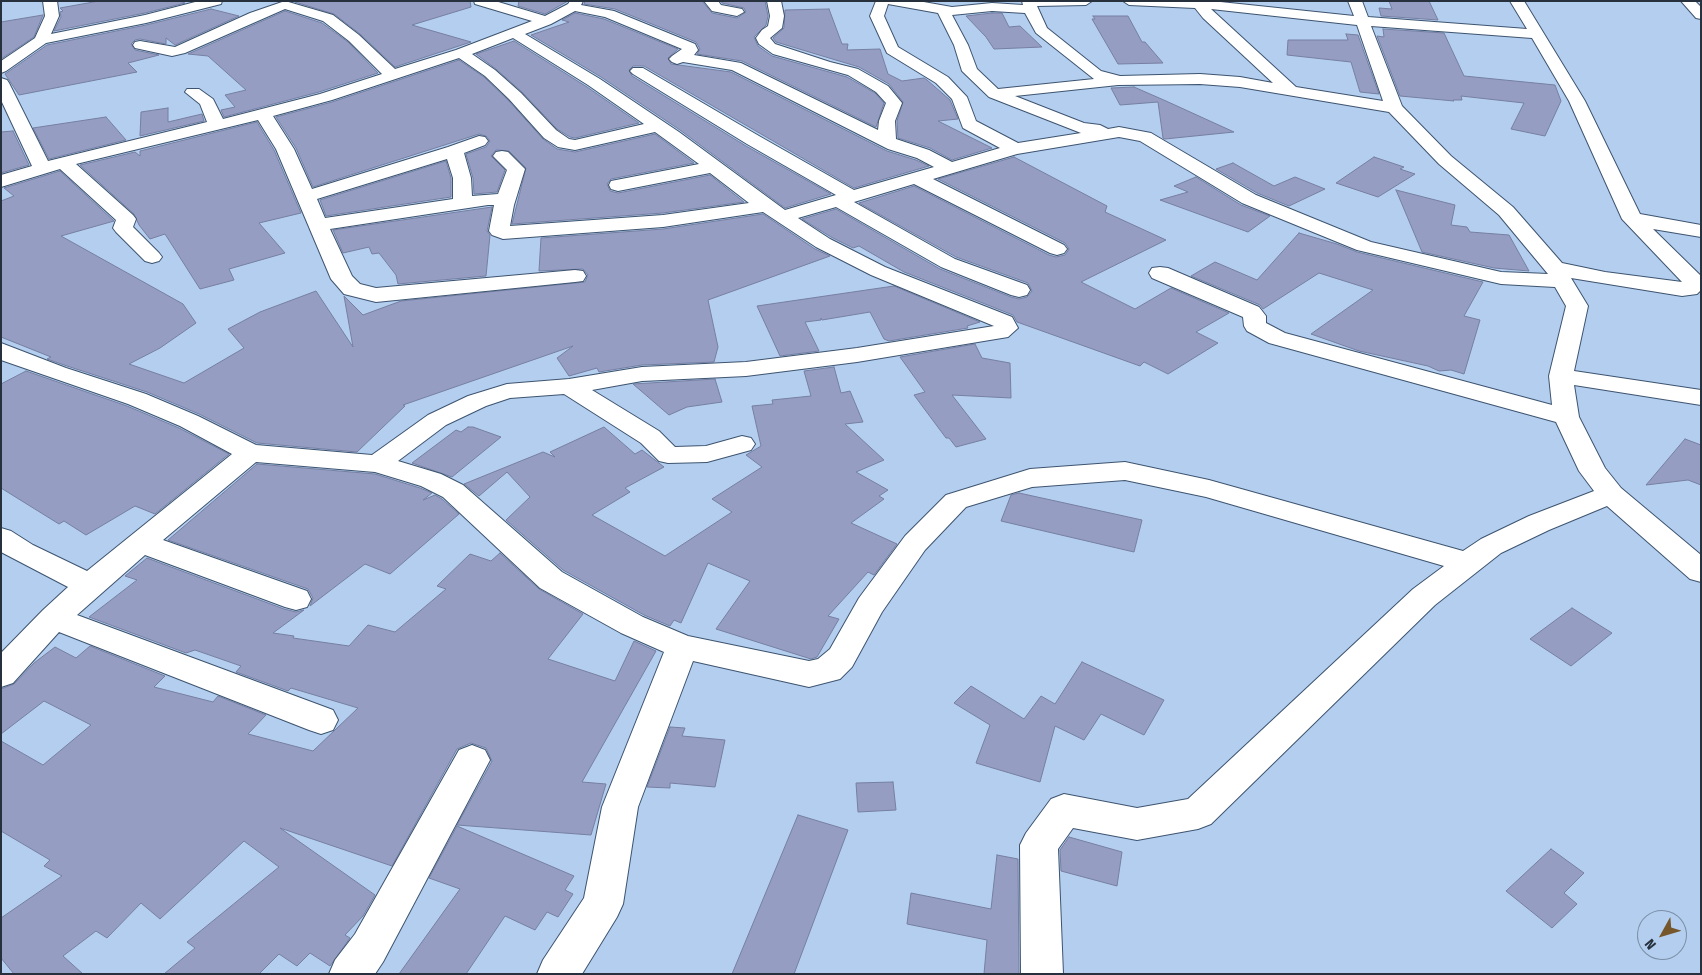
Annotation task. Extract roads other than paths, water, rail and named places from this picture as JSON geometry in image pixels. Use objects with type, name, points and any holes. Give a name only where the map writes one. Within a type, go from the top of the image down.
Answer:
[{"type":"street","points":[[41,40],[52,16],[50,1]]},
{"type":"street","points":[[1,68],[41,40],[146,19],[216,1]]},
{"type":"street","points":[[480,1],[546,21]]},
{"type":"street","points":[[710,1],[717,8],[737,12]]},
{"type":"street","points":[[774,1],[777,16],[775,28],[767,33],[763,38],[764,41],[778,51],[826,66],[853,72],[882,89],[894,103],[886,121],[887,140]]},
{"type":"street","points":[[883,1],[877,16],[892,50],[942,80],[959,97],[969,124],[1015,149]]},
{"type":"street","points":[[892,1],[943,10],[1086,1]]},
{"type":"street","points":[[1129,1],[1359,11],[1535,34]]},
{"type":"street","points":[[943,10],[961,45],[970,71],[995,94],[1081,128],[1119,132],[1145,138],[1249,199],[1364,246],[1501,278],[1558,274],[1605,278],[1682,289],[1693,286],[1693,280],[1632,219],[1577,101],[1559,69],[1535,34],[1532,25],[1517,1]]},
{"type":"street","points":[[1687,1],[1701,15]]},
{"type":"street","points":[[140,45],[172,52],[180,50],[280,3],[328,18],[354,38],[392,75]]},
{"type":"street","points":[[1198,3],[1290,90]]},
{"type":"street","points":[[1,181],[63,162],[263,114],[392,75],[461,53],[546,21],[575,4],[610,14],[685,44],[691,50],[681,57],[661,64],[594,82]]},
{"type":"street","points":[[1029,4],[1041,30],[1096,74],[1120,81]]},
{"type":"street","points":[[1359,11],[1394,108],[1445,160],[1506,212],[1558,274],[1577,306],[1562,376],[1566,417],[1593,471],[1611,494],[1701,572]]},
{"type":"street","points":[[378,464],[437,420],[477,401],[507,391],[569,386],[642,374],[746,370],[1000,332],[1007,328],[1004,322],[878,271],[823,243],[766,206],[658,126],[594,82],[514,33]]},
{"type":"street","points":[[461,53],[490,73],[515,96],[550,134],[564,143],[575,145],[658,126]]},
{"type":"street","points":[[681,57],[736,66],[763,78],[849,124],[887,140],[894,145],[923,154],[948,167]]},
{"type":"street","points":[[624,75],[724,121],[948,263],[1019,290]]},
{"type":"street","points":[[995,94],[1120,81],[1213,80],[1290,90],[1394,108]]},
{"type":"street","points":[[1,83],[42,168]]},
{"type":"street","points":[[193,92],[207,102],[217,125]]},
{"type":"street","points":[[263,114],[285,149],[342,280],[352,289],[376,295],[575,276]]},
{"type":"street","points":[[784,216],[1015,149],[1119,132]]},
{"type":"street","points":[[307,196],[454,151],[479,141]]},
{"type":"street","points":[[454,151],[462,178],[463,203]]},
{"type":"street","points":[[502,156],[516,170],[504,205],[499,231],[509,234],[694,218],[766,206]]},
{"type":"street","points":[[63,162],[126,219],[123,228],[152,257]]},
{"type":"street","points":[[618,184],[713,167]]},
{"type":"street","points":[[915,177],[1057,249]]},
{"type":"street","points":[[319,225],[488,199],[507,200]]},
{"type":"street","points":[[1632,219],[1701,231]]},
{"type":"street","points":[[1160,273],[1252,312],[1255,316],[1255,326],[1277,338],[1566,417]]},
{"type":"street","points":[[1,350],[9,355],[49,370],[137,399],[189,421],[250,453],[378,464],[431,480],[452,491],[551,580],[632,625],[682,647],[809,674],[828,670],[841,658],[870,606],[915,543],[956,502],[1030,478],[1125,471],[1209,489],[1468,563]]},
{"type":"street","points":[[1562,376],[1701,398]]},
{"type":"street","points":[[569,386],[650,437],[668,455],[707,454],[742,444]]},
{"type":"street","points":[[1,674],[54,618],[90,585],[250,453]]},
{"type":"street","points":[[1042,974],[1039,844],[1064,810],[1137,824],[1198,813],[1424,597],[1468,563],[1491,546],[1611,494]]},
{"type":"street","points":[[1,538],[23,552],[90,585]]},
{"type":"street","points":[[140,542],[296,599]]},
{"type":"street","points":[[54,618],[321,720]]},
{"type":"street","points":[[558,974],[603,904],[620,808],[682,647]]},
{"type":"street","points":[[350,974],[369,948],[472,760]]}]
